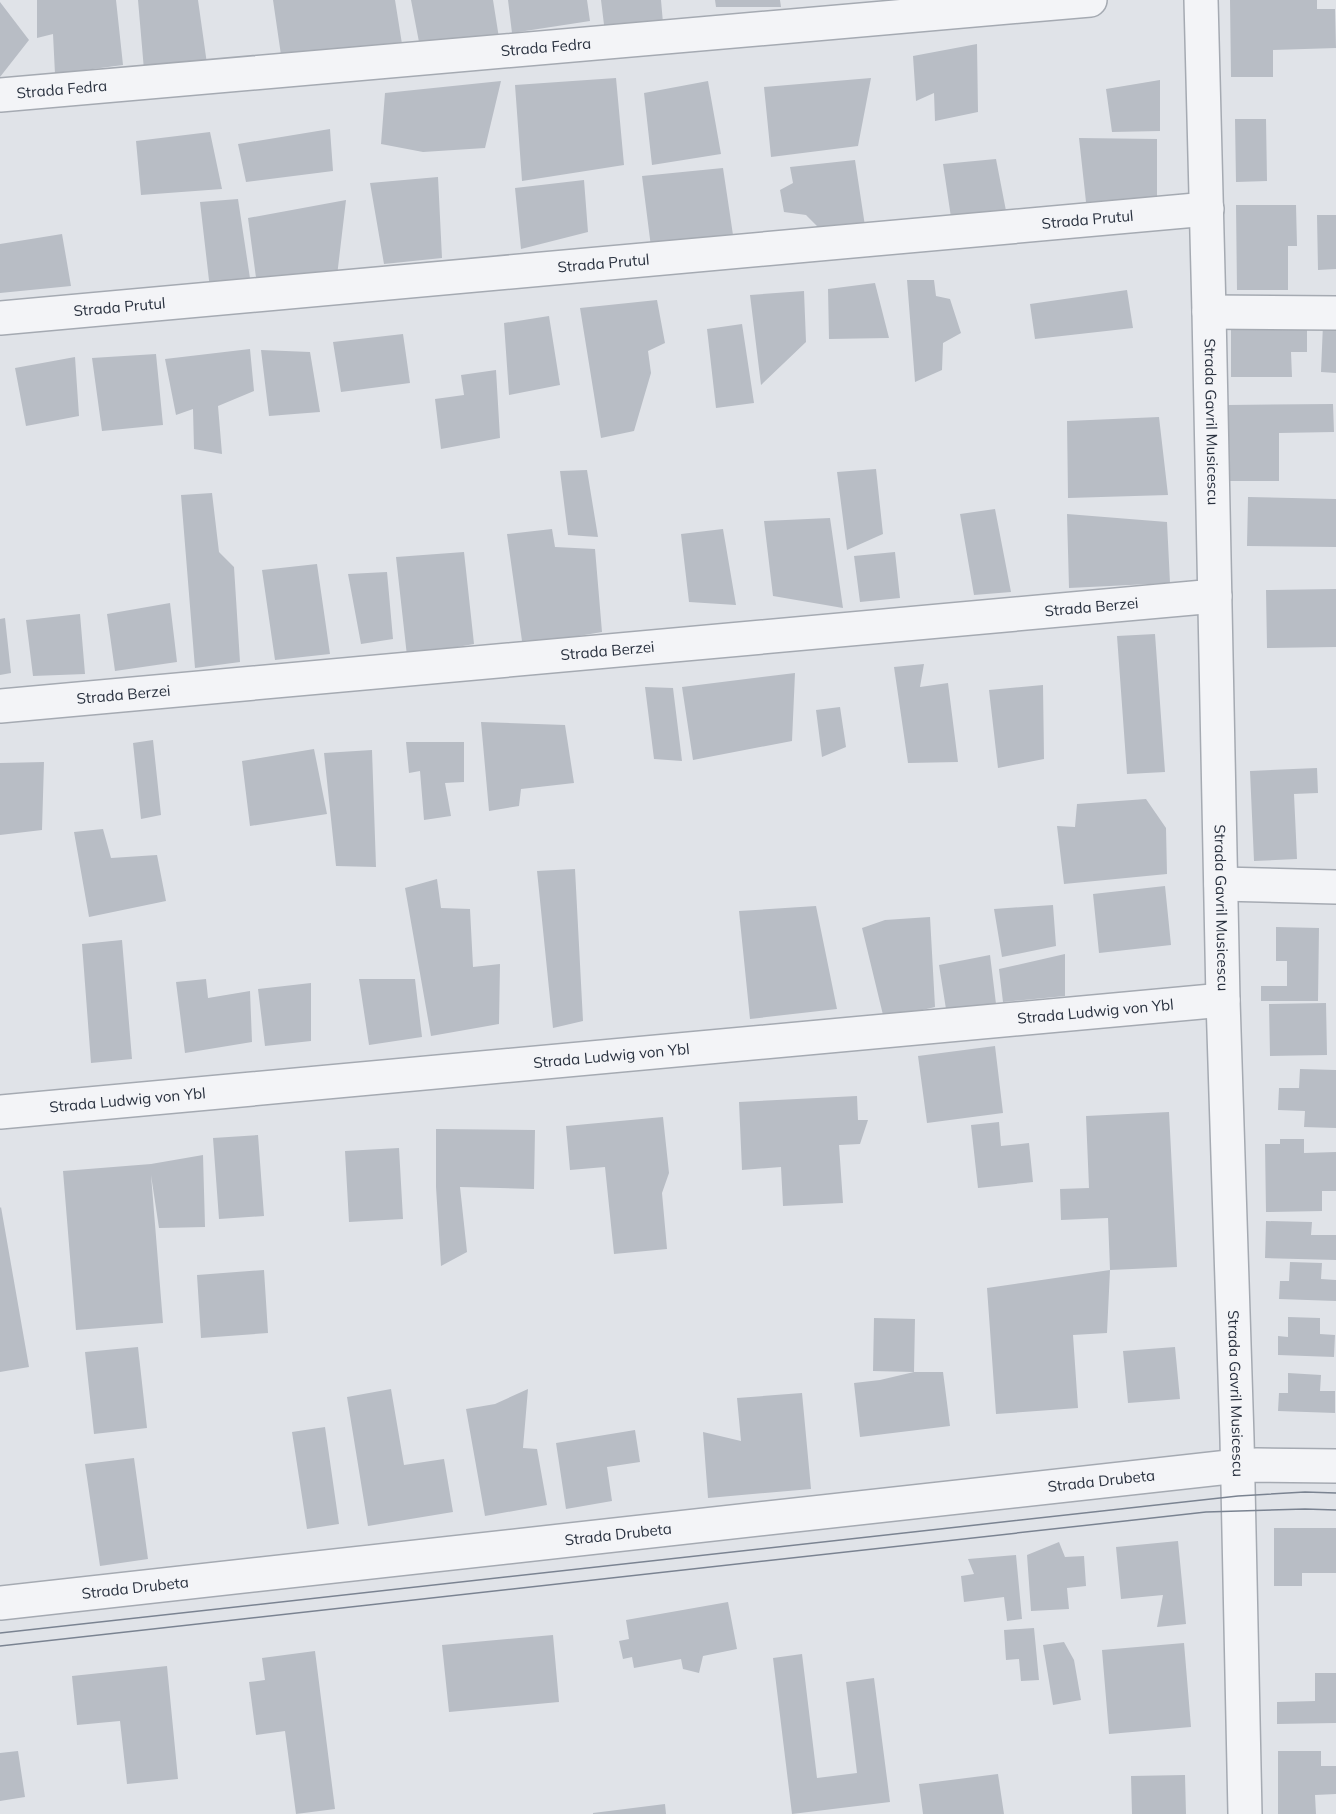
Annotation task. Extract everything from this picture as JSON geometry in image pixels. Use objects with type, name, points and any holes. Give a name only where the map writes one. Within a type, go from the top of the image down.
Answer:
[{"type":"street","name":"Strada Fedra","points":[[0,95],[1090,0]]},
{"type":"street","name":"Strada Gavril Musicescu","points":[[1201,0],[1223,1000],[1238,1467],[1245,1814]]},
{"type":"street","name":"Strada Prutul","points":[[0,318],[1207,209]]},
{"type":"street","points":[[1209,312],[1336,313]]},
{"type":"street","name":"Strada Berzei","points":[[0,706],[1215,596]]},
{"type":"street","points":[[1221,884],[1336,886]]},
{"type":"street","name":"Strada Ludwig von Ybl","points":[[0,1112],[1223,1000]]},
{"type":"street","name":"Strada Drubeta","points":[[0,1603],[1257,1465],[1336,1466]]},
{"type":"building","points":[[37,0],[116,0],[123,65],[55,74],[53,34],[37,38]]},
{"type":"building","points":[[138,0],[198,0],[207,64],[144,70]]},
{"type":"building","points":[[273,0],[395,0],[402,44],[281,55]]},
{"type":"building","points":[[411,0],[493,0],[499,38],[419,42]]},
{"type":"building","points":[[508,0],[587,0],[590,21],[512,33]]},
{"type":"building","points":[[601,0],[661,0],[663,23],[605,33]]},
{"type":"building","points":[[715,0],[780,0],[781,7],[716,7]]},
{"type":"building","points":[[1230,0],[1317,0],[1317,9],[1335,9],[1336,48],[1273,50],[1273,77],[1231,77]]},
{"type":"building","points":[[0,2],[29,40],[0,77]]},
{"type":"building","points":[[977,44],[978,112],[935,121],[934,93],[916,101],[913,56]]},
{"type":"building","points":[[616,78],[624,165],[522,181],[515,85]]},
{"type":"building","points":[[871,78],[858,146],[771,157],[764,87]]},
{"type":"building","points":[[1160,80],[1160,131],[1112,132],[1106,89]]},
{"type":"building","points":[[501,81],[485,148],[423,152],[381,144],[385,93]]},
{"type":"building","points":[[708,81],[721,154],[652,165],[644,93]]},
{"type":"building","points":[[1235,119],[1266,119],[1267,181],[1236,182]]},
{"type":"building","points":[[330,129],[333,171],[246,182],[238,144]]},
{"type":"building","points":[[210,132],[222,189],[141,195],[136,141]]},
{"type":"building","points":[[1079,138],[1157,139],[1157,200],[1086,202]]},
{"type":"building","points":[[996,159],[1007,216],[952,224],[943,164]]},
{"type":"building","points":[[855,160],[865,226],[821,230],[806,215],[784,212],[780,190],[793,183],[790,167]]},
{"type":"building","points":[[723,168],[733,235],[651,247],[642,176]]},
{"type":"building","points":[[438,177],[442,258],[384,264],[370,183]]},
{"type":"building","points":[[584,180],[588,232],[521,249],[515,188]]},
{"type":"building","points":[[238,199],[251,285],[210,289],[200,202]]},
{"type":"building","points":[[346,200],[337,276],[257,285],[248,218]]},
{"type":"building","points":[[1236,205],[1296,205],[1297,246],[1288,246],[1288,290],[1237,290]]},
{"type":"building","points":[[1317,215],[1336,215],[1336,269],[1318,270]]},
{"type":"building","points":[[62,234],[71,286],[0,293],[0,244]]},
{"type":"building","points":[[907,280],[934,280],[936,296],[950,299],[961,333],[943,343],[942,370],[915,382]]},
{"type":"building","points":[[875,283],[889,338],[829,339],[828,289]]},
{"type":"building","points":[[1127,290],[1133,328],[1035,339],[1030,304]]},
{"type":"building","points":[[804,291],[806,342],[761,385],[750,295]]},
{"type":"building","points":[[657,300],[665,343],[648,351],[651,373],[634,431],[601,438],[580,308]]},
{"type":"building","points":[[549,316],[560,385],[509,395],[504,323]]},
{"type":"building","points":[[1231,321],[1307,323],[1307,352],[1291,352],[1292,377],[1231,377]]},
{"type":"building","points":[[742,324],[754,403],[716,408],[707,329]]},
{"type":"building","points":[[1323,324],[1336,325],[1336,373],[1321,372]]},
{"type":"building","points":[[403,334],[410,383],[341,392],[333,342]]},
{"type":"building","points":[[250,349],[254,391],[218,406],[222,454],[194,449],[193,409],[176,415],[165,359]]},
{"type":"building","points":[[261,350],[310,352],[320,412],[269,416]]},
{"type":"building","points":[[156,354],[163,425],[102,431],[92,358]]},
{"type":"building","points":[[75,357],[79,416],[26,426],[15,368]]},
{"type":"building","points":[[496,370],[500,438],[441,449],[435,399],[464,395],[461,375]]},
{"type":"building","points":[[1333,404],[1334,432],[1279,433],[1279,481],[1229,481],[1228,405]]},
{"type":"building","points":[[1159,417],[1168,495],[1068,498],[1067,421]]},
{"type":"building","points":[[876,469],[883,534],[847,550],[837,472]]},
{"type":"building","points":[[587,470],[598,537],[568,535],[560,471]]},
{"type":"building","points":[[212,493],[219,552],[234,567],[240,662],[195,668],[181,495]]},
{"type":"building","points":[[1248,497],[1336,499],[1336,547],[1247,546]]},
{"type":"building","points":[[995,509],[1011,592],[974,595],[960,514]]},
{"type":"building","points":[[1067,514],[1167,522],[1170,583],[1069,588]]},
{"type":"building","points":[[830,518],[843,608],[773,596],[764,521]]},
{"type":"building","points":[[552,529],[555,547],[595,549],[602,632],[567,638],[522,641],[507,534]]},
{"type":"building","points":[[723,529],[736,605],[689,602],[681,534]]},
{"type":"building","points":[[464,552],[474,644],[407,656],[396,557]]},
{"type":"building","points":[[895,552],[900,598],[860,602],[854,556]]},
{"type":"building","points":[[317,564],[330,654],[275,660],[262,570]]},
{"type":"building","points":[[387,572],[393,639],[361,644],[348,574]]},
{"type":"building","points":[[1336,589],[1336,647],[1267,648],[1266,590]]},
{"type":"building","points":[[170,603],[177,662],[115,671],[107,614]]},
{"type":"building","points":[[80,614],[85,674],[33,676],[26,620]]},
{"type":"building","points":[[5,618],[11,673],[0,675],[0,619]]},
{"type":"building","points":[[1155,634],[1165,772],[1127,774],[1117,636]]},
{"type":"building","points":[[924,664],[920,687],[948,683],[958,762],[908,763],[894,667]]},
{"type":"building","points":[[795,673],[792,741],[693,760],[682,687]]},
{"type":"building","points":[[1043,685],[1044,759],[998,768],[989,690]]},
{"type":"building","points":[[645,687],[673,688],[682,761],[654,759]]},
{"type":"building","points":[[840,707],[846,747],[822,757],[816,710]]},
{"type":"building","points":[[481,722],[565,725],[574,783],[521,789],[519,806],[489,811]]},
{"type":"building","points":[[153,740],[161,815],[141,819],[133,743]]},
{"type":"building","points":[[406,742],[464,742],[464,782],[445,783],[451,816],[424,820],[420,771],[409,773]]},
{"type":"building","points":[[314,749],[327,814],[250,826],[242,761]]},
{"type":"building","points":[[372,750],[376,867],[336,866],[324,753]]},
{"type":"building","points":[[44,762],[42,830],[0,835],[0,763]]},
{"type":"building","points":[[1317,768],[1318,793],[1294,794],[1297,859],[1254,861],[1250,771]]},
{"type":"building","points":[[1146,799],[1166,828],[1167,874],[1064,884],[1057,826],[1075,827],[1077,804]]},
{"type":"building","points":[[103,829],[111,858],[157,855],[166,901],[89,917],[74,832]]},
{"type":"building","points":[[575,869],[583,1021],[553,1028],[537,871]]},
{"type":"building","points":[[437,879],[441,908],[470,909],[473,967],[500,964],[499,1024],[431,1036],[405,888]]},
{"type":"building","points":[[1165,886],[1171,945],[1099,953],[1093,894]]},
{"type":"building","points":[[1053,905],[1056,946],[1002,957],[994,909]]},
{"type":"building","points":[[816,906],[837,1009],[750,1019],[739,911]]},
{"type":"building","points":[[930,917],[935,1007],[884,1019],[862,928],[885,920]]},
{"type":"building","points":[[1276,927],[1319,928],[1318,1001],[1261,1001],[1261,986],[1287,986],[1287,961],[1276,961]]},
{"type":"building","points":[[122,940],[132,1059],[91,1063],[82,944]]},
{"type":"building","points":[[1065,954],[1065,996],[1003,1002],[999,969]]},
{"type":"building","points":[[990,955],[996,1004],[946,1009],[939,965]]},
{"type":"building","points":[[206,979],[208,998],[250,991],[252,1042],[185,1053],[176,982]]},
{"type":"building","points":[[359,979],[415,979],[422,1037],[369,1045]]},
{"type":"building","points":[[311,983],[311,1041],[265,1046],[258,989]]},
{"type":"building","points":[[1326,1003],[1327,1055],[1270,1056],[1269,1004]]},
{"type":"building","points":[[995,1046],[1003,1113],[927,1123],[918,1056]]},
{"type":"building","points":[[1300,1069],[1336,1070],[1336,1128],[1304,1127],[1305,1111],[1278,1110],[1279,1088],[1299,1088]]},
{"type":"building","points":[[857,1096],[858,1120],[868,1120],[860,1144],[839,1145],[843,1203],[783,1206],[781,1167],[742,1170],[739,1102]]},
{"type":"building","points":[[1169,1112],[1177,1267],[1110,1270],[1108,1218],[1061,1220],[1060,1189],[1089,1188],[1086,1116]]},
{"type":"building","points":[[663,1117],[669,1173],[662,1193],[667,1249],[614,1254],[605,1167],[570,1170],[566,1126]]},
{"type":"building","points":[[999,1122],[1001,1146],[1029,1143],[1033,1182],[978,1188],[971,1125]]},
{"type":"building","points":[[436,1129],[535,1130],[534,1189],[460,1187],[467,1252],[441,1266],[436,1187]]},
{"type":"building","points":[[258,1135],[264,1216],[219,1219],[213,1138]]},
{"type":"building","points":[[1280,1139],[1304,1139],[1304,1153],[1336,1152],[1336,1191],[1322,1191],[1322,1211],[1266,1212],[1265,1144],[1280,1144]]},
{"type":"building","points":[[399,1148],[403,1219],[349,1222],[345,1151]]},
{"type":"building","points":[[203,1155],[205,1227],[159,1228],[151,1175],[163,1323],[76,1330],[63,1171],[151,1164]]},
{"type":"building","points":[[0,1208],[29,1367],[0,1372]]},
{"type":"building","points":[[1266,1221],[1312,1222],[1311,1235],[1336,1235],[1336,1260],[1265,1258]]},
{"type":"building","points":[[1290,1262],[1322,1263],[1321,1279],[1336,1280],[1336,1301],[1279,1299],[1280,1281],[1289,1281]]},
{"type":"building","points":[[264,1270],[268,1333],[201,1338],[197,1275]]},
{"type":"building","points":[[1110,1270],[1107,1333],[1073,1335],[1078,1408],[996,1414],[987,1288]]},
{"type":"building","points":[[1288,1317],[1320,1318],[1320,1334],[1335,1335],[1334,1357],[1278,1355],[1278,1336],[1288,1337]]},
{"type":"building","points":[[874,1318],[915,1319],[914,1372],[873,1371]]},
{"type":"building","points":[[138,1347],[147,1428],[94,1434],[85,1352]]},
{"type":"building","points":[[1175,1347],[1180,1399],[1128,1403],[1123,1351]]},
{"type":"building","points":[[914,1372],[943,1372],[950,1426],[860,1437],[854,1383]]},
{"type":"building","points":[[1288,1373],[1321,1375],[1320,1391],[1335,1391],[1335,1413],[1278,1411],[1279,1393],[1288,1393]]},
{"type":"building","points":[[391,1389],[404,1465],[444,1459],[453,1512],[368,1526],[347,1397]]},
{"type":"building","points":[[528,1389],[523,1448],[537,1449],[547,1505],[485,1516],[466,1409],[495,1404]]},
{"type":"building","points":[[802,1393],[811,1489],[708,1498],[703,1432],[741,1441],[737,1398]]},
{"type":"building","points":[[325,1427],[339,1524],[307,1529],[292,1432]]},
{"type":"building","points":[[635,1430],[640,1462],[607,1467],[612,1501],[566,1509],[556,1443]]},
{"type":"building","points":[[134,1458],[148,1559],[100,1566],[85,1464]]},
{"type":"building","points":[[1274,1528],[1336,1528],[1336,1573],[1302,1573],[1302,1586],[1274,1586]]},
{"type":"building","points":[[1178,1541],[1186,1624],[1157,1627],[1163,1595],[1121,1599],[1116,1547]]},
{"type":"building","points":[[1059,1542],[1065,1557],[1084,1556],[1086,1586],[1067,1588],[1069,1609],[1031,1611],[1027,1555]]},
{"type":"building","points":[[1016,1555],[1022,1619],[1007,1621],[1004,1597],[964,1602],[961,1576],[974,1574],[968,1559]]},
{"type":"building","points":[[728,1602],[737,1649],[703,1656],[699,1673],[683,1669],[681,1659],[634,1668],[632,1657],[623,1659],[619,1641],[629,1639],[626,1620]]},
{"type":"building","points":[[1034,1628],[1039,1680],[1021,1681],[1019,1659],[1006,1660],[1004,1630]]},
{"type":"building","points":[[553,1635],[559,1702],[449,1712],[442,1645]]},
{"type":"building","points":[[1064,1642],[1074,1660],[1081,1700],[1053,1705],[1043,1645]]},
{"type":"building","points":[[1184,1643],[1191,1727],[1109,1734],[1102,1650]]},
{"type":"building","points":[[315,1651],[335,1809],[296,1814],[285,1731],[256,1735],[249,1682],[265,1680],[262,1658]]},
{"type":"building","points":[[802,1654],[817,1778],[857,1773],[846,1682],[874,1678],[890,1802],[792,1814],[773,1658]]},
{"type":"building","points":[[167,1666],[178,1779],[127,1784],[120,1721],[77,1725],[72,1676]]},
{"type":"building","points":[[1315,1673],[1336,1673],[1336,1723],[1277,1724],[1277,1702],[1315,1701]]},
{"type":"building","points":[[18,1751],[25,1797],[0,1801],[0,1753]]},
{"type":"building","points":[[1278,1751],[1321,1751],[1321,1766],[1336,1766],[1336,1794],[1315,1795],[1316,1814],[1278,1814]]},
{"type":"building","points":[[998,1774],[1004,1814],[923,1814],[919,1784]]},
{"type":"building","points":[[1185,1775],[1186,1814],[1132,1814],[1131,1776]]},
{"type":"building","points":[[665,1804],[666,1814],[593,1814],[593,1813]]},
{"type":"tram line","points":[[0,1633],[1238,1496],[1305,1492],[1336,1493]]},
{"type":"tram line","points":[[0,1646],[1206,1512],[1336,1510]]}]
